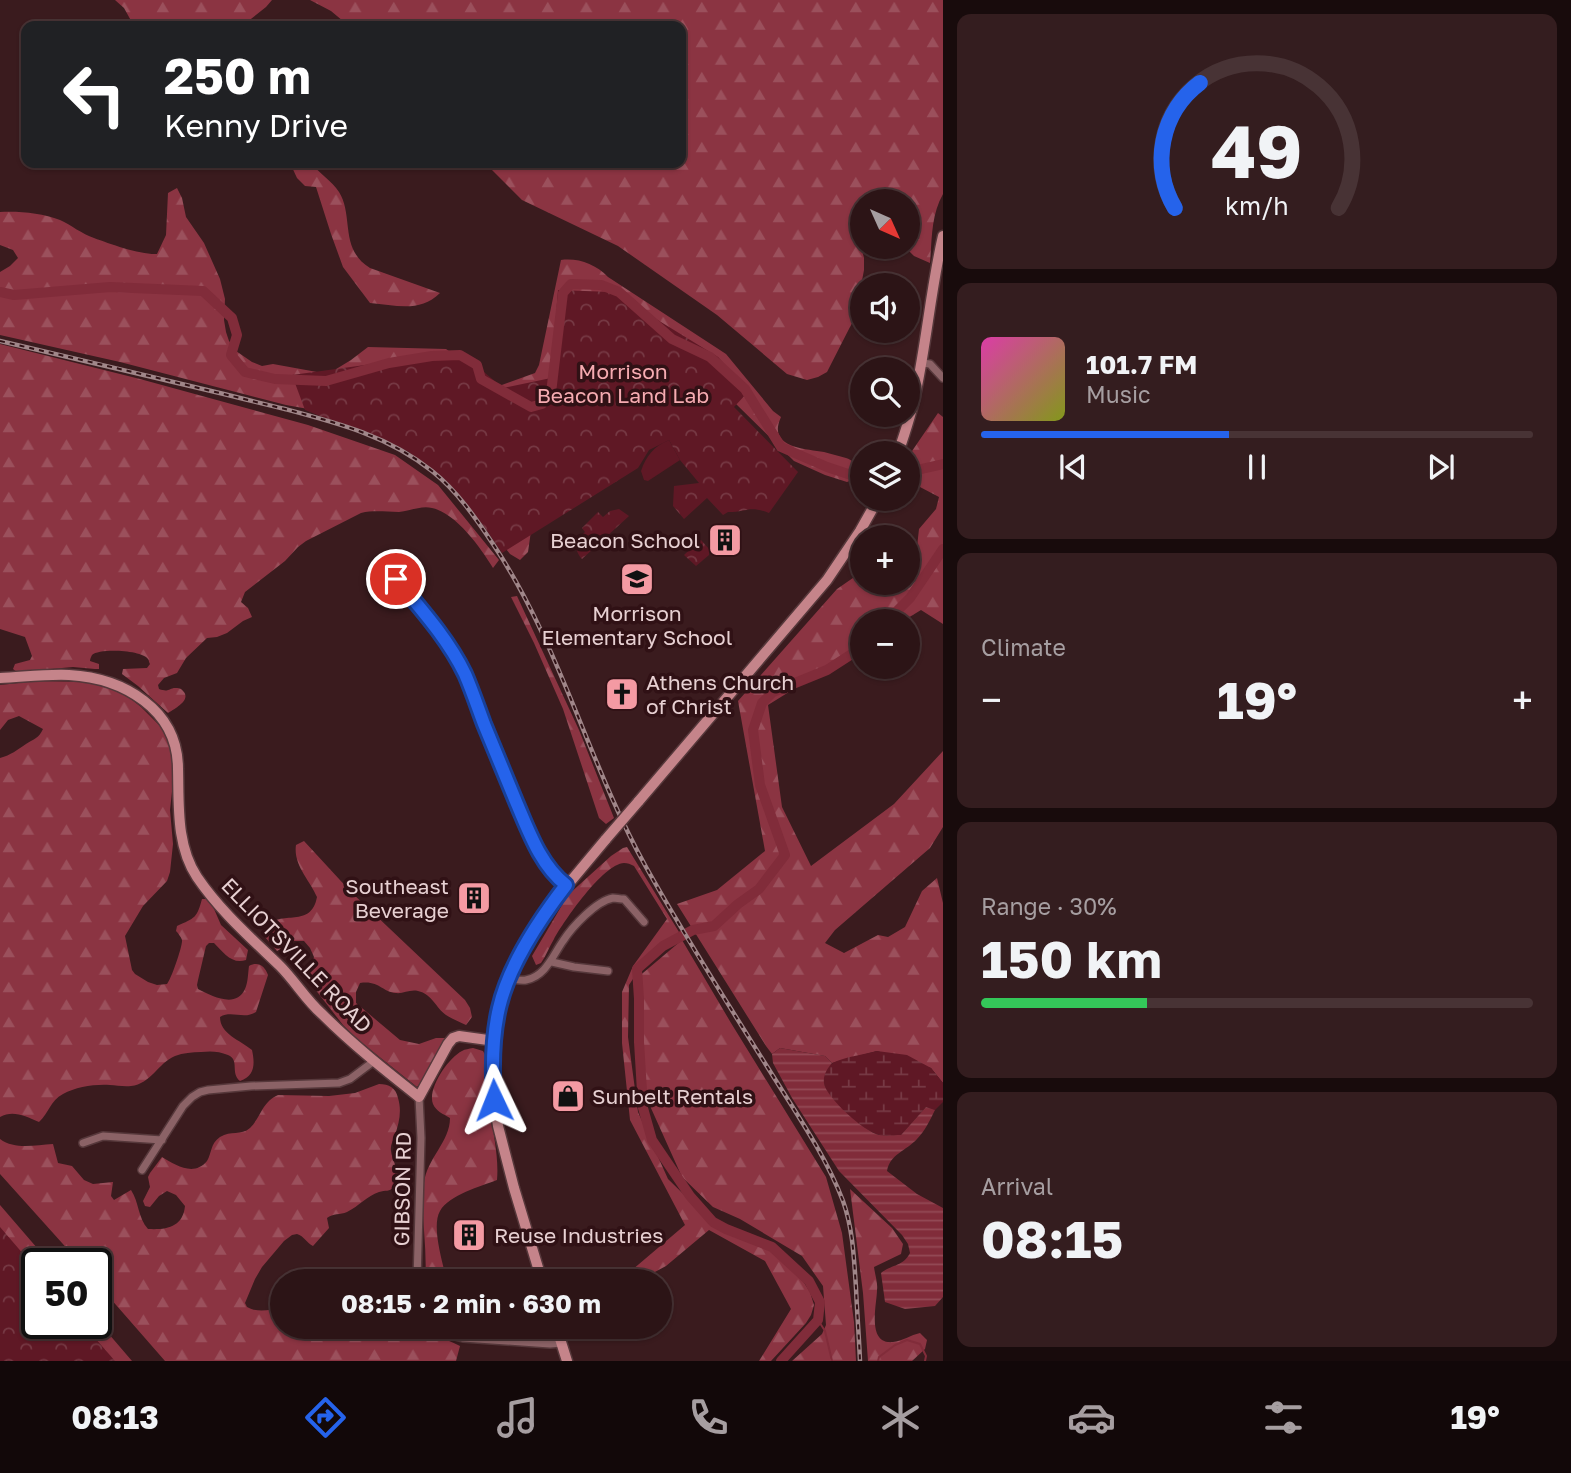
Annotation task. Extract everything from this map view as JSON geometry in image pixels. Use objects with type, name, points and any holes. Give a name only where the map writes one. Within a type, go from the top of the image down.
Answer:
[{"type":"main road","points":[[902,441],[922,363],[943,236]]},
{"type":"main road","points":[[539,1269],[498,1126],[494,1100],[492,1073],[499,1007],[509,979],[545,912],[801,612],[837,566],[871,511]]},
{"type":"main road","name":"ELLIOTSVILLE ROAD","points":[[0,678],[59,675],[87,677],[131,692],[152,707],[168,726],[176,747],[180,831],[190,865],[197,876],[243,933],[281,968],[320,1013],[419,1097]]},
{"type":"main road","points":[[419,1097],[453,1038],[459,1036],[495,1041]]},
{"type":"main road","points":[[560,1339],[567,1361]]},
{"type":"street","points":[[922,363],[930,363],[943,377]]},
{"type":"street","points":[[396,579],[455,656],[535,843],[551,870],[566,885]]},
{"type":"street","points":[[509,979],[526,980],[552,962],[577,923],[602,902],[612,898],[624,899],[644,922]]},
{"type":"street","points":[[552,962],[608,971]]},
{"type":"street","points":[[142,1170],[183,1106],[200,1092],[251,1086],[340,1083],[374,1061]]},
{"type":"street","name":"GIBSON RD","points":[[417,1269],[421,1126],[419,1097]]},
{"type":"street","points":[[83,1143],[103,1136],[162,1140]]},
{"type":"street","points":[[478,1339],[561,1343]]},
{"type":"green space","points":[[115,0],[272,0],[248,21],[131,21],[124,8]]},
{"type":"green space","points":[[310,0],[943,0],[943,194],[934,219],[930,263],[920,259],[920,189],[850,189],[850,259],[864,259],[864,270],[863,273],[850,273],[850,327],[827,372],[807,380],[787,374],[717,315],[618,246],[522,200],[490,168],[686,168],[686,21],[343,21]]},
{"type":"green space","points":[[292,168],[316,168],[336,188],[346,211],[354,251],[360,260],[370,268],[440,293],[416,305],[370,303],[343,267],[316,187],[305,186]]},
{"type":"green space","points":[[177,188],[186,217],[204,243],[220,279],[229,341],[236,351],[252,362],[262,366],[273,364],[328,374],[368,347],[446,349],[499,386],[535,373],[539,365],[561,260],[580,261],[598,269],[726,354],[781,417],[778,427],[783,440],[797,448],[850,460],[850,481],[825,475],[794,461],[735,403],[655,435],[626,466],[617,481],[556,509],[531,531],[528,552],[520,560],[510,554],[458,488],[411,448],[336,414],[286,405],[120,362],[0,335],[0,272],[18,258],[13,250],[0,245],[0,212],[30,213],[53,218],[108,243],[134,251],[157,254],[166,235],[168,193]]},
{"type":"green space","name":"Morrison Beacon Land Lab","points":[[558,290],[612,292],[718,357],[749,391],[734,407],[798,472],[769,513],[752,509],[723,515],[707,498],[684,519],[673,506],[674,486],[699,483],[680,460],[669,440],[649,450],[638,468],[502,553],[456,493],[409,452],[305,410],[292,375],[460,352],[503,388],[551,378]]},
{"type":"green space","points":[[0,344],[308,425],[395,455],[438,485],[499,560],[493,568],[459,524],[441,511],[428,507],[399,512],[361,513],[306,541],[245,592],[241,602],[252,617],[227,633],[207,638],[186,658],[177,673],[164,678],[158,685],[159,689],[163,690],[180,688],[185,694],[184,701],[168,713],[122,674],[123,669],[147,668],[150,664],[148,659],[138,654],[111,651],[96,653],[90,661],[99,664],[99,669],[73,667],[17,672],[13,669],[15,664],[30,660],[32,656],[25,637],[0,629]]},
{"type":"green space","points":[[938,413],[943,417],[943,624],[920,609],[850,609],[850,654],[768,705],[782,807],[811,866],[894,804],[943,751],[943,827],[930,848],[835,930],[825,943],[844,953],[878,935],[888,937],[905,927],[922,891],[937,878],[943,903],[943,1083],[931,1068],[877,1051],[832,1063],[825,1056],[780,1048],[772,1054],[677,904],[717,890],[765,851],[738,701],[837,589],[850,580],[850,595],[920,595],[920,528],[936,509],[939,497],[920,487],[919,441]]},
{"type":"green space","points":[[669,440],[680,460],[648,481],[644,480],[641,471],[648,456],[655,448]]},
{"type":"green space","points":[[619,509],[629,516],[582,559],[577,548],[579,538],[585,532],[582,528],[598,512],[603,517],[610,511]]},
{"type":"green space","points":[[701,540],[709,549],[709,555],[696,566],[684,555]]},
{"type":"green space","points":[[517,596],[579,730],[614,818],[606,824],[599,818],[563,709],[511,597]]},
{"type":"green space","points":[[37,681],[86,682],[122,692],[162,728],[171,743],[175,764],[170,810],[173,844],[170,872],[167,881],[143,906],[125,936],[132,970],[148,982],[167,984],[182,943],[176,931],[177,926],[194,917],[202,899],[211,902],[221,925],[248,950],[246,960],[236,961],[214,943],[209,943],[206,946],[198,989],[230,1000],[241,995],[245,989],[249,966],[261,965],[268,975],[256,1012],[220,1017],[223,1028],[252,1050],[253,1069],[245,1079],[240,1081],[237,1078],[234,1060],[228,1055],[215,1052],[188,1053],[169,1059],[138,1084],[92,1086],[68,1092],[55,1100],[39,1122],[14,1114],[0,1117],[0,758],[36,738],[43,729],[19,716],[8,720],[0,730],[0,685]]},
{"type":"green space","points":[[304,841],[351,892],[465,1000],[470,1008],[472,1017],[466,1025],[446,1015],[423,993],[396,993],[372,983],[360,983],[356,992],[356,1003],[400,1040],[419,1044],[436,1038],[446,1038],[417,1087],[357,1039],[311,984],[308,975],[314,957],[304,941],[294,941],[277,951],[265,937],[264,927],[271,922],[302,916],[314,907],[317,897],[297,859],[296,845]]},
{"type":"green space","points":[[627,847],[679,932],[642,965],[629,985],[628,1037],[638,1112],[668,1179],[713,1223],[763,1244],[799,1275],[810,1292],[814,1305],[811,1315],[771,1361],[759,1361],[791,1309],[765,1261],[709,1230],[660,1269],[633,1269],[685,1225],[630,1120],[622,1043],[622,992],[633,966],[667,919],[634,866],[624,863],[606,873],[575,907],[541,963],[536,965],[532,956],[568,895]]},
{"type":"green space","points":[[682,940],[826,1177],[842,1233],[854,1322],[856,1361],[792,1361],[822,1334],[826,1325],[823,1286],[802,1256],[740,1219],[713,1207],[682,1177],[646,1097],[637,978]]},
{"type":"green space","points":[[473,1048],[483,1051],[488,1065],[497,1180],[474,1188],[444,1205],[438,1218],[437,1235],[444,1269],[425,1269],[424,1183],[429,1166],[446,1135],[450,1118],[434,1106],[433,1090],[451,1060],[463,1050]]},
{"type":"green space","points":[[877,1051],[907,1055],[931,1068],[943,1083],[943,1102],[935,1110],[926,1107],[901,1135],[880,1135],[866,1128],[836,1104],[824,1084],[824,1074],[830,1065],[845,1058]]},
{"type":"green space","points":[[379,1084],[394,1089],[397,1095],[399,1121],[391,1149],[398,1174],[397,1183],[391,1190],[375,1194],[347,1212],[327,1218],[329,1228],[313,1246],[297,1234],[284,1241],[262,1267],[245,1303],[247,1307],[255,1310],[270,1310],[270,1339],[444,1339],[460,1346],[456,1361],[165,1361],[112,1300],[112,1248],[67,1248],[0,1174],[0,1139],[19,1146],[53,1144],[58,1163],[72,1166],[84,1180],[93,1184],[113,1182],[111,1196],[114,1200],[131,1190],[148,1229],[168,1228],[177,1223],[184,1213],[185,1206],[176,1195],[167,1191],[150,1207],[145,1206],[143,1201],[150,1187],[148,1177],[162,1157],[184,1168],[202,1166],[217,1140],[224,1135],[250,1128],[268,1102],[278,1095],[329,1096],[355,1093]]},
{"type":"green space","points":[[850,1189],[892,1228],[903,1244],[901,1254],[874,1267],[877,1287],[875,1322],[879,1337],[885,1341],[893,1342],[920,1333],[927,1340],[925,1349],[912,1361],[868,1361],[863,1293]]},
{"type":"green space","points":[[0,1205],[37,1248],[21,1248],[21,1339],[112,1338],[132,1361],[0,1361]]},
{"type":"green space","points":[[0,1227],[21,1251],[21,1339],[96,1339],[115,1361],[0,1361]]},
{"type":"shaded area","points":[[780,1048],[825,1056],[832,1063],[824,1077],[826,1089],[847,1114],[873,1133],[901,1135],[926,1107],[935,1110],[920,1136],[891,1161],[887,1171],[917,1194],[943,1208],[943,1297],[935,1306],[905,1309],[885,1302],[881,1273],[907,1258],[910,1253],[908,1244],[839,1171],[773,1063],[772,1054]]},
{"type":"waterway","points":[[0,292],[14,295],[110,287],[203,291],[232,318],[237,335],[231,355],[245,372],[275,379],[326,381],[389,363],[432,356],[460,355],[477,365],[481,379],[531,407],[542,404],[551,393],[563,293],[571,284],[601,285],[619,292],[672,339],[710,357],[745,389],[781,447],[850,475]]},
{"type":"waterway","points":[[920,469],[943,464]]},
{"type":"waterway","points":[[899,609],[910,598],[943,549]]},
{"type":"waterway","points":[[781,1361],[818,1320],[820,1302],[809,1281],[772,1247],[713,1222],[690,1196],[652,1140],[643,1108],[637,969],[663,946],[693,930],[714,926],[759,889],[785,855],[760,785],[753,730],[762,703],[773,692],[827,670],[850,655]]},
{"type":"waterway","points":[[818,1320],[825,1331],[832,1361]]},
{"type":"waterway","points":[[878,1361],[879,1357],[895,1345],[907,1340],[920,1344],[926,1356],[925,1361]]},
{"type":"railway","points":[[0,341],[285,409],[362,432],[415,459],[458,496],[493,544],[537,622],[607,787],[646,867],[705,968],[808,1133],[836,1184],[849,1222],[852,1244],[860,1361]]},
{"type":"place","name":"Beacon School","points":[[725,540]]},
{"type":"place","name":"Morrison Elementary School","points":[[637,579]]},
{"type":"place","name":"Athens Church of Christ","points":[[622,694]]},
{"type":"place","name":"Southeast Beverage","points":[[474,898]]},
{"type":"place","name":"Sunbelt Rentals","points":[[568,1096]]},
{"type":"place","name":"Reuse Industries","points":[[469,1235]]},
{"type":"route","points":[[396,579],[455,656],[538,850],[558,879],[566,885],[530,937],[509,979],[499,1007],[492,1073],[494,1100]]}]
